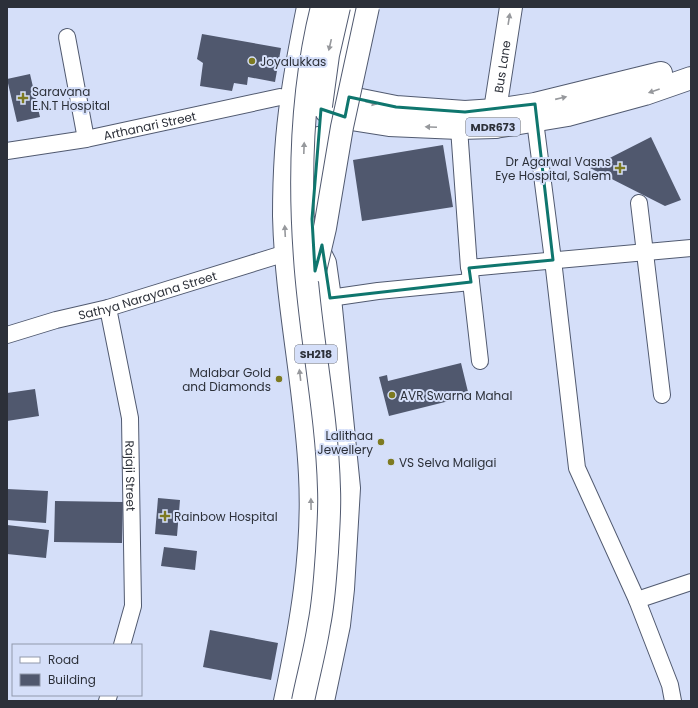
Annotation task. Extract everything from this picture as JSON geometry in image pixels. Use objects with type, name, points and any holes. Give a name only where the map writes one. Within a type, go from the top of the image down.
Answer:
[{"type":"main road","points":[[285,701],[304,601],[310,543],[310,474],[307,431],[286,253],[284,181],[291,99],[308,7]]},
{"type":"main road","name":"SH218","points":[[303,701],[323,599],[328,530],[329,490],[327,456],[305,260],[303,215],[307,96],[310,65],[322,7]]},
{"type":"main road","points":[[315,701],[332,620],[340,550],[341,489],[335,417],[315,271],[312,219],[318,161],[319,126],[328,55],[339,7]]},
{"type":"main road","points":[[323,701],[340,615],[349,488],[330,298],[325,263],[316,244],[316,222],[335,103],[355,7]]},
{"type":"main road","points":[[315,271],[325,228],[342,127],[368,7]]},
{"type":"main road","name":"Bus Lane","points":[[495,118],[511,7]]},
{"type":"main road","points":[[535,112],[691,64]]},
{"type":"main road","points":[[295,75],[335,103],[377,104],[396,107],[465,112],[495,118]]},
{"type":"main road","name":"MDR673","points":[[291,99],[335,103],[351,119],[390,125],[459,128],[495,118],[535,112],[568,115],[646,94],[691,78]]},
{"type":"main road","points":[[291,701],[311,592],[313,566],[310,543]]},
{"type":"main road","points":[[337,701],[346,622],[343,589]]},
{"type":"street","points":[[67,37],[86,139]]},
{"type":"street","name":"Arthanari Street","points":[[7,151],[86,139],[280,97],[291,99]]},
{"type":"street","points":[[535,112],[554,260],[577,468],[637,600],[670,685],[673,701]]},
{"type":"street","points":[[459,128],[470,275],[480,360]]},
{"type":"street","points":[[639,204],[662,396]]},
{"type":"street","points":[[330,298],[554,260],[691,248]]},
{"type":"street","name":"Sathya Narayana Street","points":[[7,335],[56,320],[108,308],[286,253]]},
{"type":"street","name":"Rajaji Street","points":[[108,308],[130,418],[133,606],[122,644]]},
{"type":"street","points":[[637,600],[691,582]]},
{"type":"highlighted area","points":[[349,97],[396,107],[465,112],[535,104],[553,260],[469,268],[471,282],[330,298],[322,245],[315,271],[312,219],[321,109],[345,117]]},
{"type":"building","points":[[202,34],[281,48],[275,82],[248,77],[247,85],[234,83],[232,91],[200,86],[203,63],[197,59]]},
{"type":"building","points":[[30,74],[40,117],[17,122],[7,79]]},
{"type":"building","points":[[651,137],[681,200],[665,206],[590,168]]},
{"type":"building","points":[[443,145],[453,207],[362,221],[353,160]]},
{"type":"building","points":[[461,363],[469,396],[389,416],[379,377],[387,375],[388,381]]},
{"type":"building","points":[[35,389],[39,416],[7,421],[7,393]]},
{"type":"building","points":[[7,489],[48,491],[46,523],[7,520]]},
{"type":"building","points":[[158,498],[180,500],[177,536],[155,534]]},
{"type":"building","points":[[55,501],[123,502],[122,543],[54,542]]},
{"type":"building","points":[[7,525],[49,530],[46,558],[7,554]]},
{"type":"building","points":[[164,547],[197,551],[195,570],[161,566]]},
{"type":"building","points":[[210,630],[278,643],[271,680],[203,667]]},
{"type":"place","name":"Joyalukkas","points":[[252,61]]},
{"type":"place","name":"Saravana E.N.T Hospital","points":[[23,98]]},
{"type":"place","name":"Dr Agarwal Vasns Eye Hospital, Salem","points":[[620,168]]},
{"type":"place","name":"Malabar Gold and Diamonds","points":[[279,379]]},
{"type":"place","name":"AVR Swarna Mahal","points":[[392,395]]},
{"type":"place","name":"Lalithaa Jewellery","points":[[381,442]]},
{"type":"place","name":"VS Selva Maligai","points":[[391,462]]},
{"type":"place","name":"Rainbow Hospital","points":[[165,516]]}]
